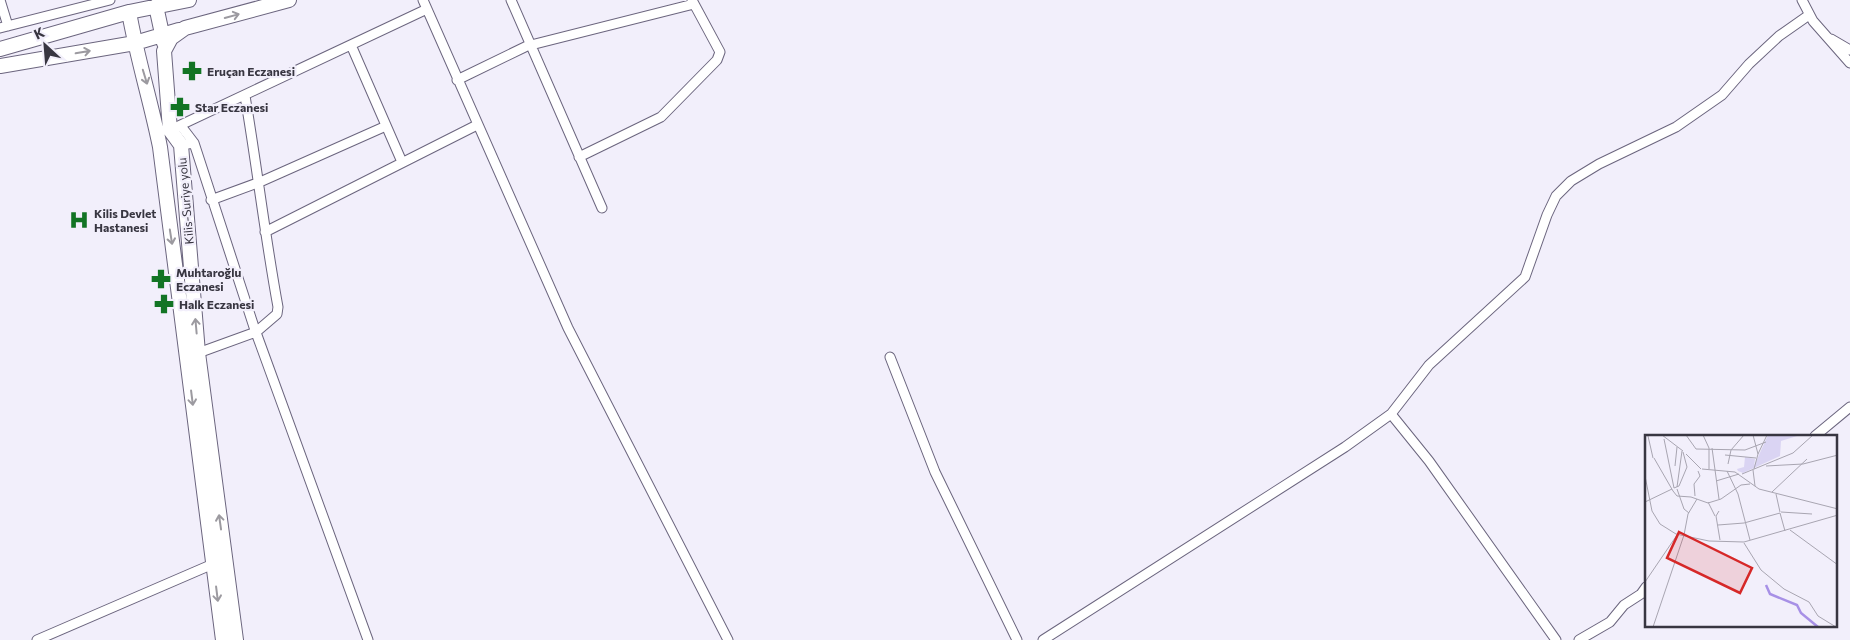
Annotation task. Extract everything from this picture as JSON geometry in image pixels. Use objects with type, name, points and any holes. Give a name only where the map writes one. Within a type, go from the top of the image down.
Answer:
[{"type":"highway","points":[[0,49],[129,12],[189,0]]},
{"type":"highway","points":[[0,66],[135,43],[289,0]]},
{"type":"highway","points":[[156,6],[163,35],[176,128]]},
{"type":"highway","name":"Kilis-Suriye yolu","points":[[129,12],[135,43],[150,95],[160,147],[223,640]]},
{"type":"highway","points":[[164,51],[171,38],[185,28]]},
{"type":"highway","name":"Kilis-Suriye yolu","points":[[176,128],[187,144],[198,353],[236,640]]},
{"type":"street","points":[[0,0],[4,27],[110,0]]},
{"type":"street","points":[[423,0],[568,328],[728,640]]},
{"type":"street","points":[[511,0],[602,208]]},
{"type":"street","points":[[1802,0],[1809,15],[1824,36],[1850,63]]},
{"type":"street","points":[[458,80],[531,45],[693,2],[720,52],[717,60],[661,117],[579,158]]},
{"type":"street","points":[[176,128],[427,9]]},
{"type":"street","points":[[1043,640],[1344,447],[1391,414],[1429,365],[1525,276],[1547,215],[1556,196],[1571,181],[1598,164],[1676,127],[1722,95],[1749,64],[1779,36],[1809,15]]},
{"type":"street","points":[[1824,36],[1850,50]]},
{"type":"street","points":[[351,45],[402,162]]},
{"type":"street","points":[[198,353],[256,332],[277,314],[278,307],[265,232],[260,182],[245,96]]},
{"type":"street","points":[[265,232],[477,125]]},
{"type":"street","points":[[211,200],[260,182],[386,126]]},
{"type":"street","points":[[187,144],[211,200],[256,332],[368,640]]},
{"type":"street","points":[[890,357],[935,472],[1017,640]]},
{"type":"street","points":[[1816,435],[1850,407]]},
{"type":"street","points":[[1391,414],[1434,469],[1556,640]]},
{"type":"street","points":[[37,640],[214,564]]},
{"type":"street","points":[[1579,640],[1610,622],[1624,605],[1641,594],[1645,588]]},
{"type":"place","name":"Eruçan Eczanesi","points":[[192,71]]},
{"type":"place","name":"Star Eczanesi","points":[[180,107]]},
{"type":"place","name":"Kilis Devlet Hastanesi","points":[[79,220]]},
{"type":"place","name":"Muhtaroğlu Eczanesi","points":[[161,279]]},
{"type":"place","name":"Halk Eczanesi","points":[[164,304]]}]
